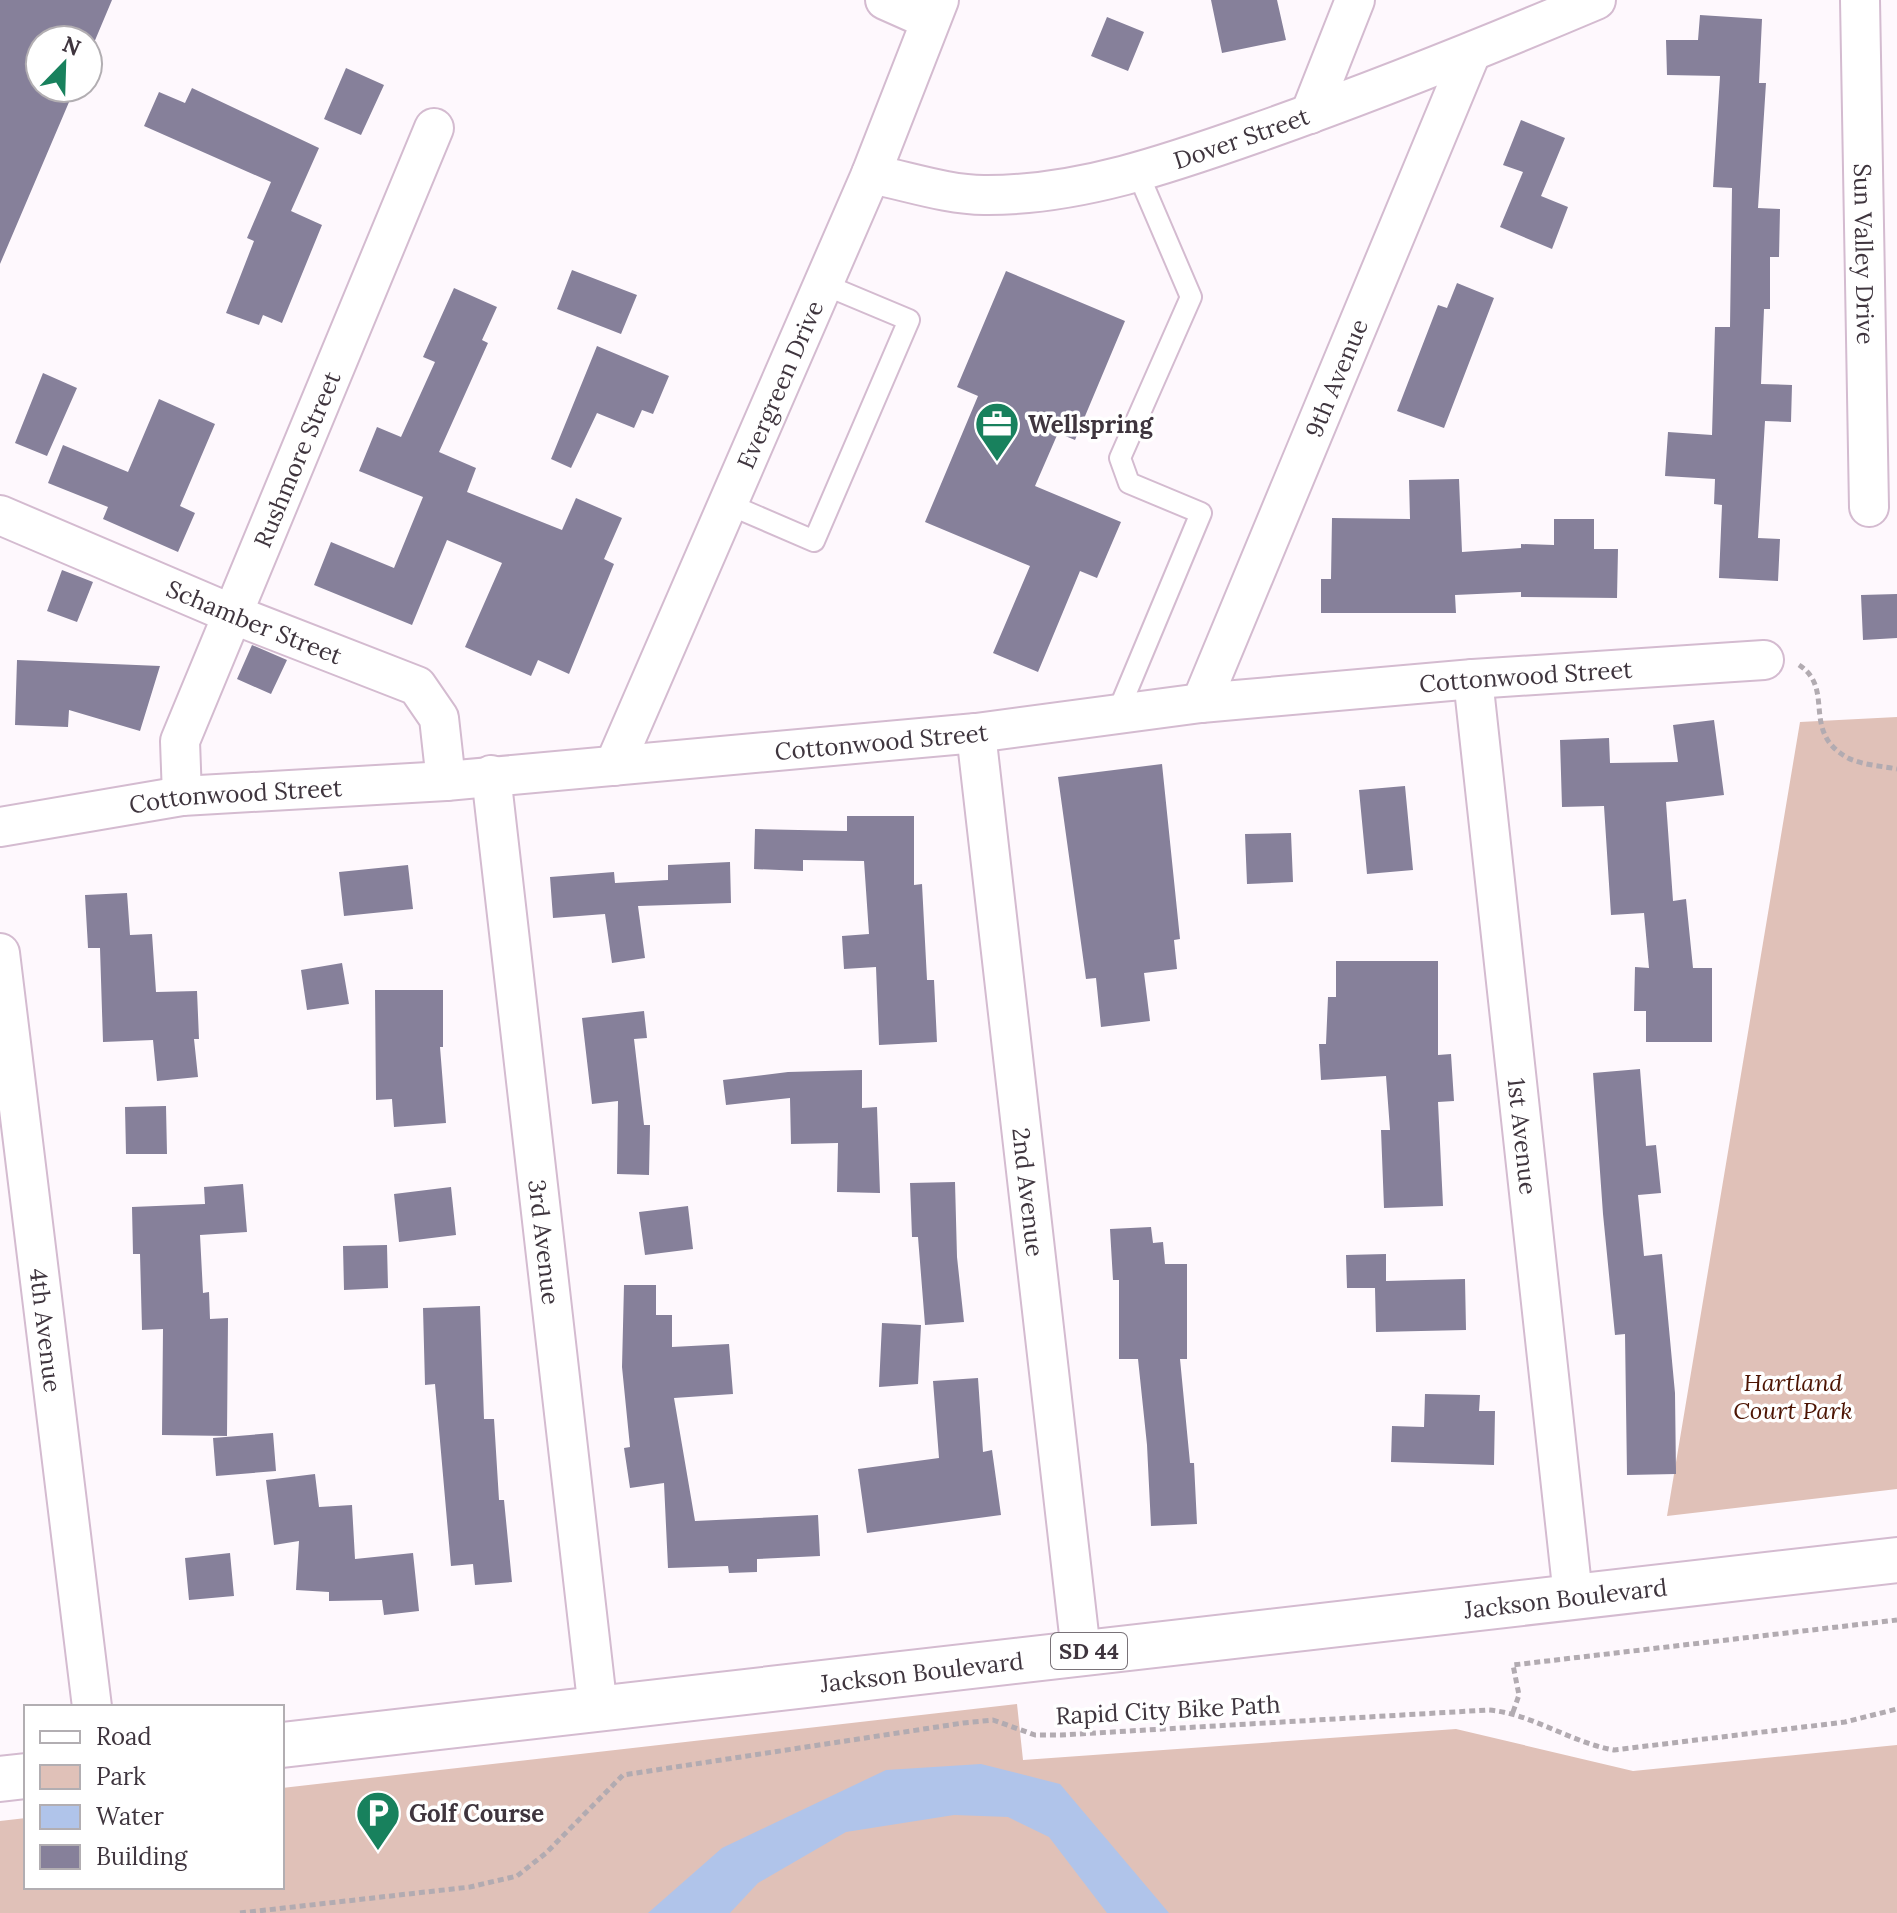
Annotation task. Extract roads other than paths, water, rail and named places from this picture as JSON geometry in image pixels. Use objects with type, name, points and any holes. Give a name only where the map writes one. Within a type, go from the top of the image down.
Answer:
[{"type":"main road","name":"Jackson Boulevard","points":[[284,1745],[1897,1560]]},
{"type":"main road","points":[[0,1779],[24,1776]]},
{"type":"street","points":[[885,0],[934,10]]},
{"type":"street","points":[[1310,114],[1355,0]]},
{"type":"street","name":"Dover Street","points":[[871,174],[982,196],[1062,188],[1137,171],[1310,114],[1471,53],[1596,0]]},
{"type":"street","name":"Sun Valley Drive","points":[[1860,0],[1869,507]]},
{"type":"street","name":"Evergreen Drive","points":[[614,766],[871,174],[934,10]]},
{"type":"street","name":"9th Avenue","points":[[1201,703],[1471,53]]},
{"type":"street","name":"Rushmore Street","points":[[182,796],[180,741],[434,128]]},
{"type":"street","name":"Schamber Street","points":[[0,515],[232,614],[417,686],[439,718],[446,781]]},
{"type":"street","name":"Cottonwood Street","points":[[0,827],[182,796],[446,781],[976,733],[1201,703],[1473,679],[1764,660]]},
{"type":"street","name":"1st Avenue","points":[[1473,679],[1573,1596]]},
{"type":"street","name":"2nd Avenue","points":[[976,733],[1081,1652]]},
{"type":"street","name":"3rd Avenue","points":[[491,775],[598,1710]]},
{"type":"street","name":"4th Avenue","points":[[0,953],[92,1705]]},
{"type":"lane","points":[[1117,714],[1201,513],[1129,483],[1120,458],[1191,297],[1137,171]]},
{"type":"lane","points":[[728,504],[814,541],[826,514],[909,320],[823,284]]},
{"type":"water","points":[[981,1764],[1060,1784],[1169,1913],[1107,1913],[1049,1837],[1008,1817],[954,1815],[846,1832],[758,1883],[730,1913],[648,1913],[722,1848],[886,1770]]},
{"type":"place","name":"Wellspring","points":[[997,463]]},
{"type":"place","name":"Golf Course","points":[[378,1852]]},
{"type":"park label","name":"Hartland Court Park","points":[[1793,1396]]}]
